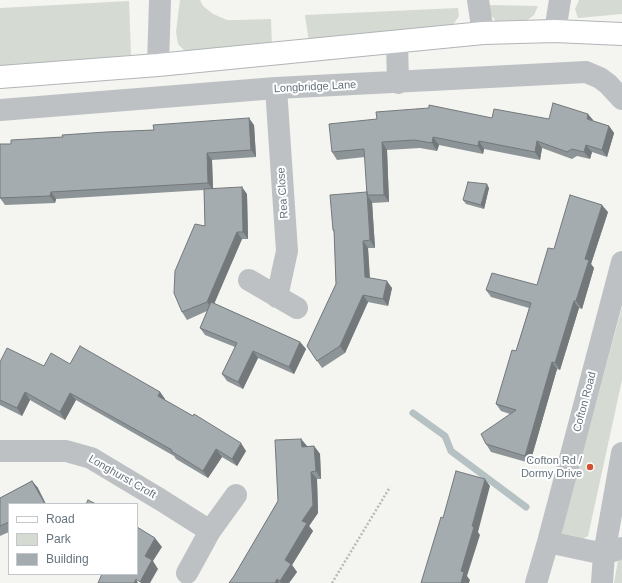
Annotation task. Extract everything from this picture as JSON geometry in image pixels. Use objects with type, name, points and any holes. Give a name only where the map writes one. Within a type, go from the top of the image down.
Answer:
[{"type":"main road","points":[[0,77],[158,65],[483,33],[555,31],[622,34]]},
{"type":"street","points":[[158,65],[160,0]]},
{"type":"street","points":[[478,0],[483,33]]},
{"type":"street","points":[[555,31],[560,0]]},
{"type":"street","points":[[397,42],[398,83]]},
{"type":"street","name":"Longbridge Lane","points":[[0,110],[276,88],[398,83],[586,72],[600,78],[608,84],[622,99]]},
{"type":"street","name":"Rea Close","points":[[276,88],[287,251],[277,297]]},
{"type":"street","name":"Cofton Road","points":[[536,583],[622,262]]},
{"type":"street","points":[[249,280],[297,308]]},
{"type":"street","name":"Longhurst Croft","points":[[0,451],[66,451],[91,458],[210,531]]},
{"type":"street","points":[[602,583],[613,551],[622,453]]},
{"type":"street","points":[[187,573],[210,531],[236,494]]},
{"type":"street","points":[[548,542],[613,551]]},
{"type":"path","points":[[332,583],[390,487]]},
{"type":"green space","points":[[180,0],[200,0],[203,6],[213,14],[227,20],[271,19],[272,47],[185,51],[178,44],[176,32]]},
{"type":"green space","points":[[579,0],[622,0],[622,14],[578,18],[575,9]]},
{"type":"green space","points":[[129,1],[131,55],[0,69],[0,8]]},
{"type":"green space","points":[[489,5],[538,6],[534,15],[525,22],[498,24],[491,15]]},
{"type":"green space","points":[[458,8],[459,16],[453,25],[309,42],[305,15]]},
{"type":"green space","points":[[622,307],[622,380],[588,536],[577,542],[566,538],[561,532]]},
{"type":"green space","points":[[622,536],[622,583],[614,583],[617,566]]},
{"type":"building","points":[[553,103],[588,114],[587,119],[609,126],[602,150],[586,145],[584,152],[572,149],[567,152],[537,141],[535,152],[479,141],[478,146],[433,137],[432,143],[414,140],[382,142],[384,195],[367,195],[364,149],[332,152],[329,124],[377,119],[376,112],[429,108],[429,105],[492,118],[494,109],[549,119]]},
{"type":"building","points":[[249,118],[251,150],[207,153],[208,183],[51,192],[50,196],[0,198],[0,144],[11,144],[11,140],[63,137],[62,135],[154,130],[153,125]]},
{"type":"building","points":[[468,182],[487,184],[481,205],[463,200]]},
{"type":"building","points":[[242,187],[243,232],[237,232],[207,302],[182,312],[174,293],[175,271],[195,224],[205,226],[204,189]]},
{"type":"building","points":[[367,192],[370,240],[363,241],[365,277],[387,281],[383,299],[363,295],[340,346],[317,361],[307,346],[336,284],[334,230],[330,195]]},
{"type":"building","points":[[570,195],[602,205],[585,259],[589,260],[576,301],[574,301],[555,363],[552,362],[525,456],[486,444],[481,434],[516,410],[496,404],[512,350],[516,351],[531,303],[486,290],[492,273],[537,285],[548,248],[554,249]]},
{"type":"building","points":[[211,302],[300,342],[289,367],[253,351],[238,382],[222,374],[237,343],[200,328]]},
{"type":"building","points":[[80,346],[160,392],[158,396],[193,416],[194,414],[241,443],[232,459],[216,449],[203,471],[171,451],[172,450],[70,393],[60,412],[25,392],[17,408],[0,400],[0,362],[7,348],[44,366],[51,353],[70,364]]},
{"type":"building","points":[[301,439],[302,447],[314,446],[316,471],[311,472],[313,505],[302,521],[307,523],[285,560],[291,564],[280,581],[277,579],[275,583],[229,583],[278,501],[275,440]]},
{"type":"building","points":[[456,471],[485,479],[472,526],[474,527],[461,571],[464,572],[461,583],[421,583],[441,517],[443,518]]},
{"type":"building","points":[[32,481],[44,503],[8,503],[8,522],[0,526],[0,498]]},
{"type":"building","points":[[88,500],[94,503],[86,503]]},
{"type":"building","points":[[138,528],[155,538],[145,556],[152,560],[140,582],[136,579],[134,583],[98,583],[102,575],[138,575]]},
{"type":"waterway","points":[[413,413],[445,436],[451,451],[526,507]]},
{"type":"place","name":"Cofton Rd / Dormy Drive","points":[[590,467]]}]
